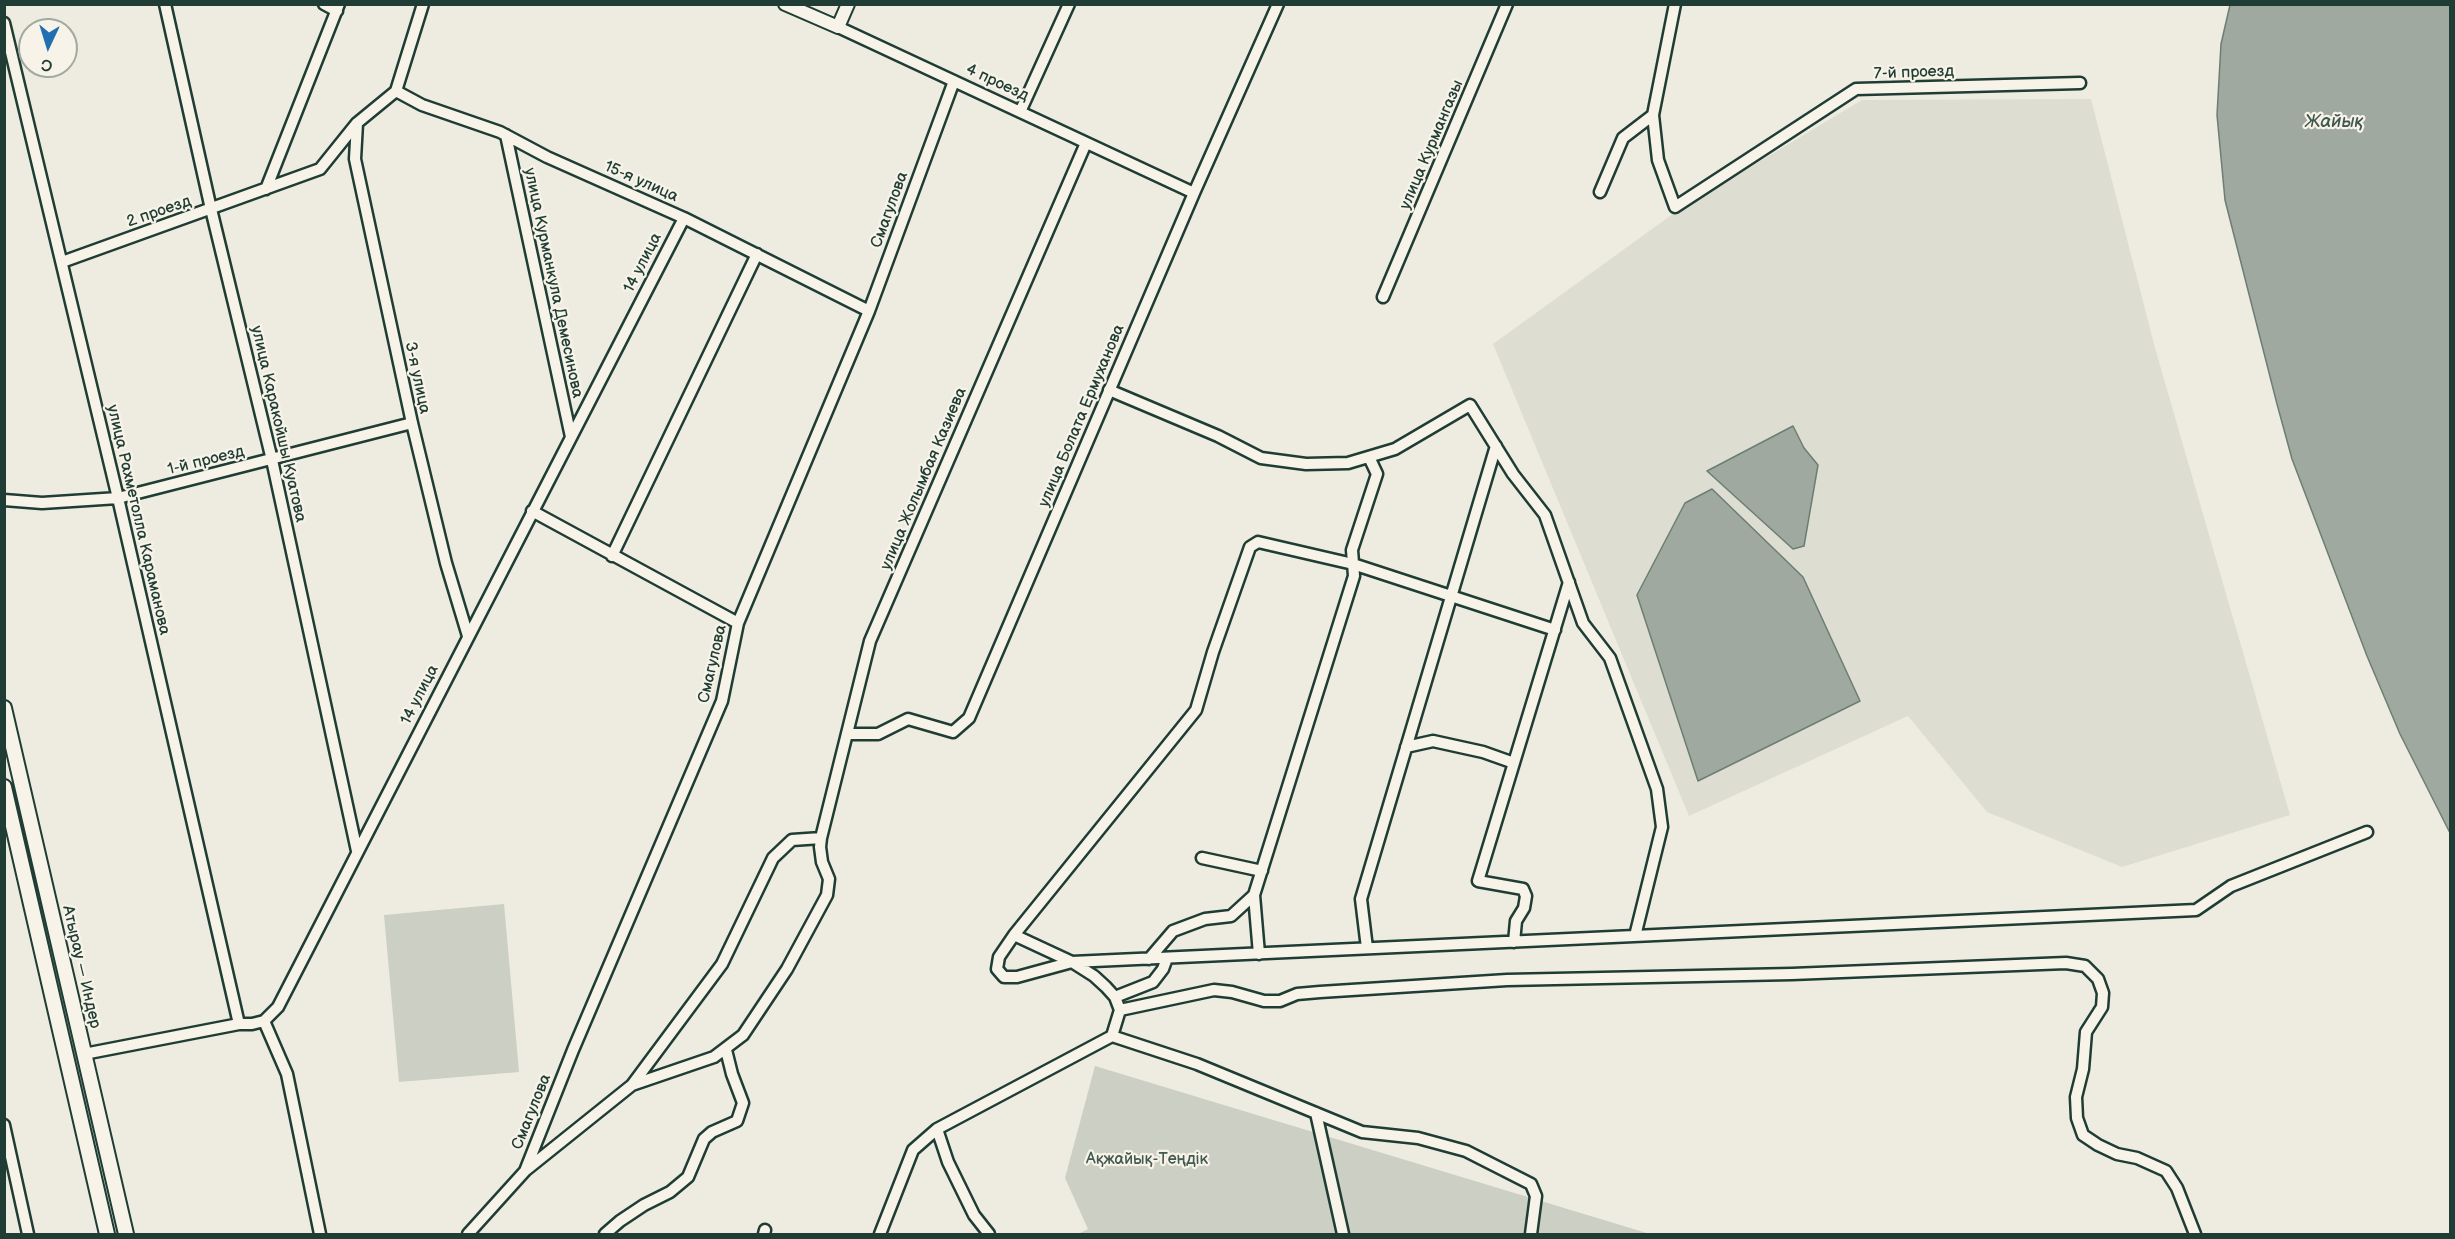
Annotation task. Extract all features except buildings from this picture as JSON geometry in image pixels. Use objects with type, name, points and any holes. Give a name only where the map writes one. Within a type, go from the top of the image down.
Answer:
[{"type":"main road","name":"Атырау — Индер","points":[[4,708],[126,1234]]},
{"type":"main road","name":"Атырау — Индер","points":[[4,787],[107,1234]]},
{"type":"street","name":"улица Каракойшы Куатова","points":[[165,4],[211,209],[272,460],[357,851]]},
{"type":"street","points":[[266,189],[338,8],[324,4]]},
{"type":"street","points":[[396,91],[423,4]]},
{"type":"street","name":"4 проезд","points":[[785,4],[1194,193]]},
{"type":"street","points":[[838,27],[848,4]]},
{"type":"street","points":[[1020,112],[1069,4]]},
{"type":"street","name":"улица Болата Ермуханова","points":[[848,734],[878,734],[908,718],[953,732],[969,718],[1194,193],[1278,4]]},
{"type":"street","name":"улица Курмангазы","points":[[1383,297],[1508,4]]},
{"type":"street","points":[[1600,192],[1623,138],[1653,115],[1675,4]]},
{"type":"street","name":"улица Рахметолла Караманова","points":[[4,23],[118,498],[239,1024]]},
{"type":"street","name":"Смагулова","points":[[468,1234],[525,1171],[573,1050],[722,700],[738,623],[869,311],[954,81]]},
{"type":"street","name":"7-й проезд","points":[[1653,115],[1658,160],[1675,207],[1856,89],[2080,83]]},
{"type":"street","name":"2 проезд","points":[[62,262],[320,169],[357,123],[396,91]]},
{"type":"street","name":"15-я улица","points":[[396,91],[422,105],[506,135],[547,157],[684,218],[869,311]]},
{"type":"street","name":"3-я улица","points":[[357,123],[355,159],[411,423],[446,563],[468,636]]},
{"type":"street","name":"улица Курманкула Демесинова","points":[[506,135],[570,437]]},
{"type":"street","name":"улица Жолымбая Казиева","points":[[632,1085],[714,1057],[743,1035],[787,969],[827,895],[829,879],[822,862],[821,838],[870,641],[1086,143]]},
{"type":"street","name":"14 улица","points":[[264,1021],[278,1007],[684,218]]},
{"type":"street","points":[[612,556],[757,254]]},
{"type":"street","points":[[1110,390],[1218,436],[1261,458],[1306,464],[1348,463],[1395,449],[1470,405],[1513,474],[1545,515],[1583,623],[1610,658],[1657,789],[1662,827],[1635,936]]},
{"type":"street","name":"1-й проезд","points":[[4,500],[42,503],[118,498],[411,423]]},
{"type":"street","points":[[1367,948],[1361,899],[1496,446]]},
{"type":"street","points":[[1259,954],[1254,895],[1354,576],[1352,550],[1377,474],[1369,457]]},
{"type":"street","points":[[532,512],[738,623]]},
{"type":"street","points":[[1554,630],[1353,564],[1258,542],[1250,547],[1213,652],[1196,711],[1014,935],[999,957],[997,969],[1004,977],[1033,974],[1072,962],[2196,910],[2231,886],[2367,832]]},
{"type":"street","points":[[1514,942],[1516,921],[1524,908],[1526,896],[1523,889],[1478,881],[1569,582]]},
{"type":"street","points":[[1406,747],[1433,741],[1483,752],[1514,763]]},
{"type":"street","name":"улица Жолымбая Казиева","points":[[525,1171],[632,1085],[722,964],[773,858],[792,840],[821,838]]},
{"type":"street","points":[[1202,858],[1262,871]]},
{"type":"street","points":[[1149,959],[1173,931],[1204,919],[1231,916],[1254,895]]},
{"type":"street","points":[[1014,935],[1072,962],[1094,976],[1115,997],[1119,1010],[1112,1036]]},
{"type":"street","points":[[1115,997],[1153,982],[1163,969],[1167,958]]},
{"type":"street","points":[[1119,1010],[1214,990],[1232,992],[1264,1001],[1280,1001],[1297,994],[1507,980],[1792,974],[2066,963],[2085,966],[2098,979],[2103,993],[2102,1007],[2086,1032],[2083,1069],[2076,1097],[2077,1118],[2083,1135],[2108,1150],[2137,1158],[2166,1171],[2177,1188],[2194,1234]]},
{"type":"street","points":[[84,1054],[264,1021],[287,1074],[320,1234]]},
{"type":"street","points":[[880,1234],[913,1150],[937,1129],[1112,1036],[1197,1064],[1362,1132],[1418,1138],[1466,1151],[1531,1184],[1536,1196],[1531,1234]]},
{"type":"street","points":[[605,1234],[620,1221],[670,1192],[688,1177],[704,1139],[712,1132],[737,1120],[743,1103],[726,1050]]},
{"type":"street","points":[[1316,1113],[1343,1234]]},
{"type":"street","points":[[4,1125],[28,1234]]},
{"type":"street","points":[[937,1129],[948,1162],[974,1215],[989,1234]]},
{"type":"shaded area","points":[[2091,99],[2155,348],[2290,815],[2122,867],[1987,812],[1908,716],[1689,816],[1493,344],[1677,211],[1862,100]]},
{"type":"green space","points":[[504,904],[519,1072],[399,1082],[384,915]]},
{"type":"green space","name":"Ақжайық-Теңдік","points":[[1095,1066],[1650,1234],[1078,1234],[1088,1229],[1065,1178]]},
{"type":"water","name":"Жайық","points":[[2230,5],[2450,5],[2450,833],[2400,734],[2367,656],[2292,459],[2277,404],[2225,200],[2217,115],[2221,44]]},
{"type":"water","points":[[1793,426],[1804,448],[1818,465],[1804,546],[1793,549],[1707,471]]},
{"type":"water","points":[[1712,489],[1803,577],[1860,701],[1698,781],[1637,595],[1685,503]]}]
